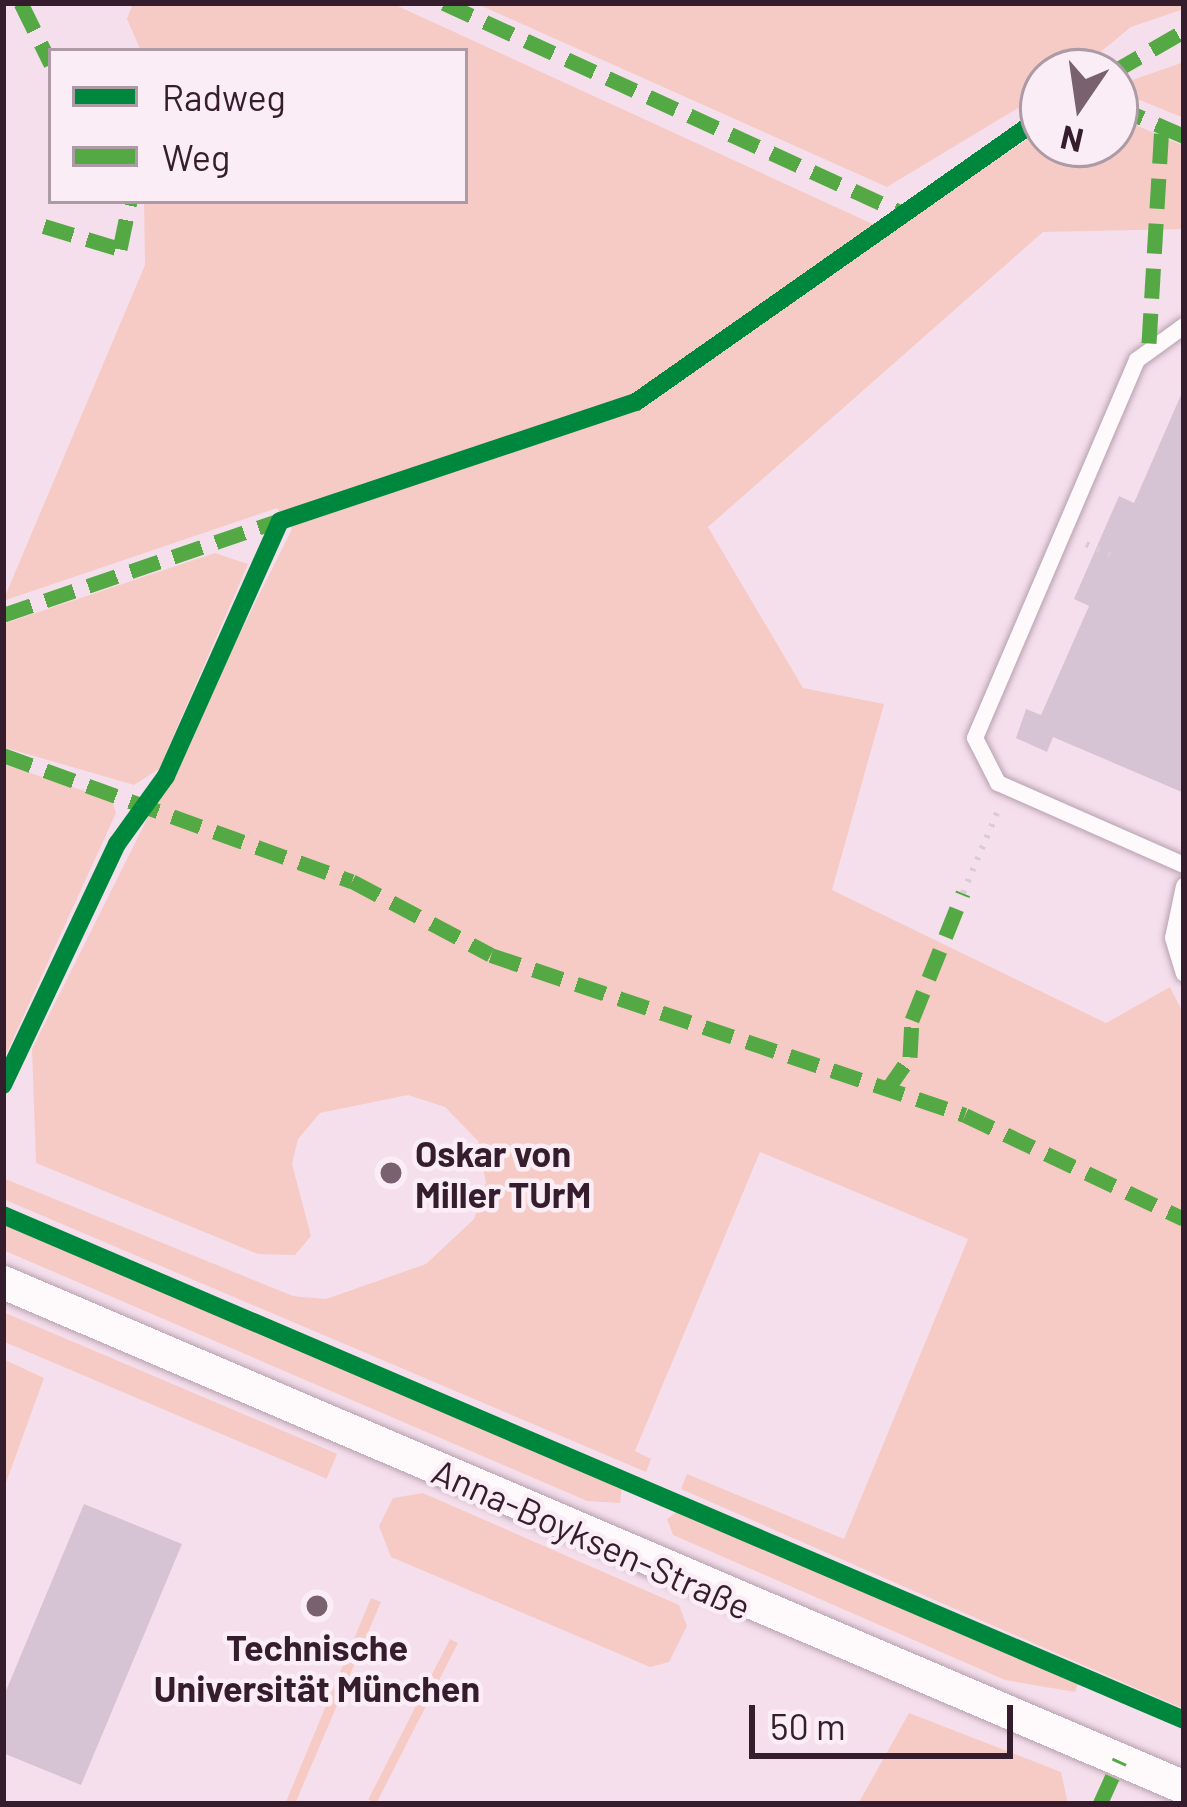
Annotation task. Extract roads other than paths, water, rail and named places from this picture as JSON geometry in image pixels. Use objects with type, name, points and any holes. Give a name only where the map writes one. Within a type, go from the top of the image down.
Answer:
[{"type":"street","name":"Anna-Boyksen-Straße","points":[[3,1282],[1184,1787]]},
{"type":"lane","points":[[1184,326],[1137,360],[977,726],[979,760],[1007,788],[1184,866]]},
{"type":"lane","points":[[1184,886],[1173,938],[1184,973]]},
{"type":"place","name":"Oskar von Miller TUrM","points":[[391,1173]]},
{"type":"place","name":"Technische Universität München","points":[[317,1606]]}]
